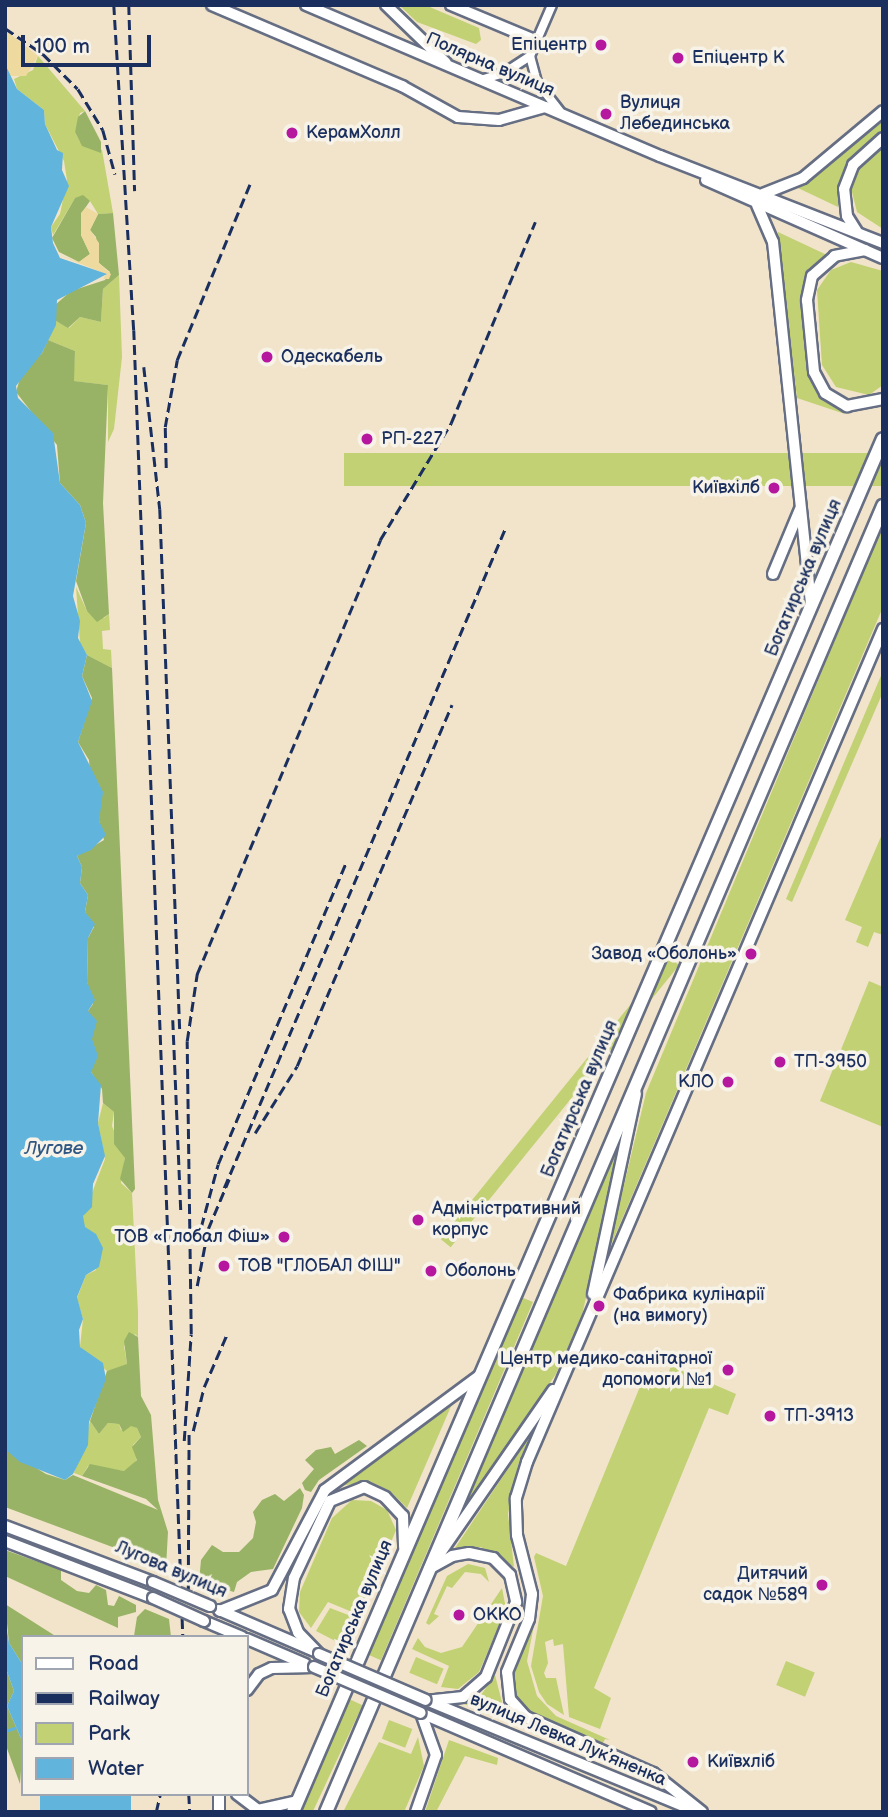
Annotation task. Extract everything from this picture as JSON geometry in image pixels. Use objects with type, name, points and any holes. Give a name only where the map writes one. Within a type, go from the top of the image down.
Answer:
[{"type":"main road","points":[[212,5],[410,89],[458,117],[499,120],[545,107]]},
{"type":"main road","name":"Полярна вулиця","points":[[306,5],[660,156],[882,258]]},
{"type":"main road","points":[[386,5],[448,66]]},
{"type":"main road","points":[[451,5],[537,41]]},
{"type":"main road","points":[[811,608],[773,242],[760,200],[803,178],[883,111]]},
{"type":"main road","points":[[857,232],[848,216],[844,189],[853,165],[883,138]]},
{"type":"main road","name":"Полярна вулиця","points":[[760,200],[883,243]]},
{"type":"main road","points":[[865,250],[835,256],[812,276],[807,300],[814,372],[825,393],[847,405],[883,399]]},
{"type":"main road","name":"Богатирська вулиця","points":[[296,1807],[402,1554],[883,439]]},
{"type":"main road","points":[[326,1812],[883,506]]},
{"type":"main road","points":[[773,574],[802,507]]},
{"type":"main road","points":[[702,1812],[653,1773],[526,1717],[507,1691],[507,1672],[529,1619],[532,1594],[517,1535],[516,1498],[587,1320],[883,629]]},
{"type":"main road","points":[[587,1320],[640,1075]]},
{"type":"main road","points":[[429,1569],[566,1370]]},
{"type":"main road","points":[[215,1608],[272,1590],[325,1490],[479,1376]]},
{"type":"main road","points":[[319,1654],[298,1632],[289,1609],[294,1578],[330,1501],[364,1488],[385,1497],[403,1516],[402,1554]]},
{"type":"main road","name":"Лугова вулиця","points":[[5,1526],[153,1582],[426,1700]]},
{"type":"main road","name":"Лугова вулиця","points":[[5,1541],[153,1598],[237,1635]]},
{"type":"main road","points":[[426,1700],[457,1699],[481,1682],[516,1602],[510,1576],[493,1558],[469,1553],[452,1556],[429,1569]]},
{"type":"main road","points":[[209,1623],[220,1635]]},
{"type":"main road","name":"Лугова вулиця","points":[[248,1640],[421,1713]]},
{"type":"main road","points":[[248,1689],[259,1674],[272,1668],[314,1667]]},
{"type":"main road","name":"вулиця Левка Лукʼяненка","points":[[426,1700],[696,1812]]},
{"type":"main road","points":[[416,1812],[436,1755],[421,1713]]},
{"type":"main road","name":"вулиця Левка Лукʼяненка","points":[[421,1713],[651,1812]]},
{"type":"main road","points":[[332,1812],[334,1793]]},
{"type":"main road","points":[[240,1796],[258,1810],[296,1807]]},
{"type":"street","points":[[480,80],[504,73],[530,56],[552,5]]},
{"type":"street","points":[[530,56],[537,82],[564,115]]},
{"type":"green space","points":[[399,5],[425,5],[479,28],[481,40],[476,44],[417,22]]},
{"type":"green space","points":[[38,56],[85,111],[80,113],[75,132],[80,142],[102,150],[113,213],[98,214],[90,201],[75,198],[53,235],[51,227],[60,214],[67,180],[64,161],[45,124],[44,110],[17,89],[14,79],[33,70]]},
{"type":"green space","points":[[85,111],[101,142],[101,153],[82,146],[75,132],[78,117]]},
{"type":"green space","points":[[883,120],[883,131],[846,167],[838,207],[798,188]]},
{"type":"green space","points":[[883,145],[883,229],[857,212],[851,188],[857,170]]},
{"type":"green space","points":[[83,195],[90,201],[81,214],[81,235],[90,254],[79,262],[59,252],[52,238],[75,198]]},
{"type":"green space","points":[[113,213],[119,275],[103,289],[101,322],[80,317],[68,328],[56,321],[54,306],[71,291],[105,280],[110,272],[99,263],[96,237],[90,230],[98,214]]},
{"type":"green space","points":[[778,232],[827,255],[806,279],[801,299],[813,382],[818,392],[845,414],[797,398]]},
{"type":"green space","points":[[851,262],[883,271],[883,385],[869,395],[836,387],[822,365],[817,290],[831,270]]},
{"type":"green space","points":[[119,275],[122,357],[114,429],[108,442],[108,385],[73,381],[75,351],[48,340],[56,321],[69,328],[80,317],[101,322],[103,289]]},
{"type":"green space","points":[[48,340],[75,351],[74,381],[108,385],[103,503],[109,614],[97,622],[87,611],[76,581],[86,523],[80,505],[60,483],[57,445],[16,392],[21,375],[42,353]]},
{"type":"green space","points":[[344,453],[883,453],[883,486],[344,486]]},
{"type":"green space","points":[[883,525],[883,607],[608,1252],[646,1093]]},
{"type":"green space","points":[[76,587],[87,611],[104,618],[109,614],[110,630],[102,631],[103,649],[111,650],[112,668],[87,655],[80,643]]},
{"type":"green space","points":[[87,655],[112,668],[135,1189],[132,1193],[120,1179],[125,1158],[114,1144],[114,1112],[103,1103],[102,1089],[91,1072],[88,1011],[93,1004],[87,982],[88,938],[94,927],[85,912],[88,895],[80,883],[82,867],[77,856],[104,840],[99,821],[100,786],[90,774],[89,760],[78,742],[92,698],[82,676]]},
{"type":"green space","points":[[883,671],[883,692],[792,902],[786,899]]},
{"type":"green space","points":[[883,832],[883,935],[874,932],[868,947],[856,942],[862,927],[845,920]]},
{"type":"green space","points":[[669,957],[679,965],[451,1247],[441,1239]]},
{"type":"green space","points":[[869,981],[883,987],[883,1127],[820,1101]]},
{"type":"green space","points":[[103,1103],[114,1112],[112,1126],[125,1158],[121,1183],[132,1193],[138,1312],[138,1337],[135,1334],[124,1346],[127,1364],[124,1369],[107,1371],[80,1347],[83,1319],[77,1298],[86,1275],[96,1270],[82,1219],[105,1159],[98,1123]]},
{"type":"green space","points":[[625,1128],[582,1315],[556,1374],[459,1516]]},
{"type":"green space","points":[[521,1297],[533,1302],[381,1660],[369,1655]]},
{"type":"green space","points":[[129,1332],[138,1337],[141,1396],[151,1415],[158,1500],[168,1532],[166,1567],[5,1507],[5,1449],[46,1474],[65,1480],[73,1475],[158,1510],[146,1499],[82,1476],[90,1464],[124,1471],[137,1460],[132,1447],[141,1437],[137,1428],[131,1426],[123,1432],[119,1424],[108,1423],[99,1434],[90,1421],[107,1371],[127,1364],[124,1341]]},
{"type":"green space","points":[[671,1366],[736,1394],[728,1415],[709,1408],[594,1688],[611,1698],[600,1729],[569,1717],[563,1644],[554,1646],[553,1639],[545,1642],[548,1663],[544,1673],[546,1678],[556,1678],[564,1715],[547,1704],[539,1692],[531,1666],[543,1596],[534,1557],[536,1553],[566,1566],[644,1377],[656,1382],[660,1371],[668,1374]]},
{"type":"green space","points":[[452,1404],[407,1508],[390,1491],[371,1482],[338,1486]]},
{"type":"green space","points":[[90,1421],[99,1434],[108,1423],[119,1424],[121,1430],[131,1425],[137,1428],[141,1437],[133,1445],[138,1457],[132,1467],[124,1471],[88,1466],[82,1476],[74,1473]]},
{"type":"green space","points":[[530,1436],[518,1465],[508,1514],[514,1567],[481,1547],[455,1548]]},
{"type":"green space","points":[[359,1440],[367,1446],[319,1480],[311,1492],[305,1490],[302,1483],[314,1469],[305,1460],[316,1450],[331,1447],[335,1454]]},
{"type":"green space","points":[[300,1488],[304,1495],[302,1508],[273,1569],[251,1572],[237,1582],[234,1592],[199,1582],[201,1560],[212,1545],[223,1552],[239,1552],[253,1538],[256,1522],[253,1512],[262,1500],[275,1494],[284,1501]]},
{"type":"green space","points":[[352,1500],[371,1501],[387,1510],[396,1530],[371,1592],[357,1614],[328,1602],[311,1628],[299,1612],[300,1592],[332,1518]]},
{"type":"green space","points":[[5,1550],[61,1570],[61,1580],[77,1591],[89,1593],[96,1585],[106,1590],[108,1605],[114,1606],[119,1596],[136,1605],[136,1612],[118,1617],[118,1628],[5,1576]]},
{"type":"green space","points":[[468,1564],[485,1568],[489,1582],[481,1574],[465,1572],[452,1588],[447,1586],[434,1614],[439,1616],[429,1625],[426,1623],[447,1576]]},
{"type":"green space","points":[[502,1588],[506,1609],[479,1672],[458,1689],[441,1687],[449,1666],[412,1649],[418,1638],[425,1647],[441,1653],[462,1647]]},
{"type":"green space","points":[[5,1604],[54,1635],[21,1635],[21,1662],[9,1643]]},
{"type":"green space","points":[[330,1608],[356,1618],[345,1646],[316,1631]]},
{"type":"green space","points":[[145,1609],[169,1619],[171,1635],[134,1635],[137,1617]]},
{"type":"green space","points":[[535,1620],[527,1661],[537,1696],[556,1716],[610,1740],[605,1739],[602,1745],[529,1714],[515,1697],[512,1680]]},
{"type":"green space","points":[[416,1657],[444,1669],[437,1684],[409,1673]]},
{"type":"green space","points":[[786,1661],[815,1673],[805,1697],[776,1685]]},
{"type":"green space","points":[[5,1666],[14,1691],[7,1706],[21,1738],[20,1784],[5,1743]]},
{"type":"green space","points":[[495,1675],[504,1710],[523,1728],[464,1704],[481,1695]]},
{"type":"green space","points":[[347,1698],[362,1705],[313,1812],[295,1809]]},
{"type":"green space","points":[[389,1720],[412,1729],[405,1748],[382,1739]]},
{"type":"green space","points":[[418,1737],[424,1766],[404,1812],[343,1812],[379,1742],[411,1754]]},
{"type":"green space","points":[[449,1740],[498,1758],[497,1765],[465,1756],[436,1812],[425,1812]]},
{"type":"sand","points":[[5,30],[38,56],[26,76],[10,76],[5,64]]},
{"type":"sand","points":[[86,207],[98,214],[90,230],[99,243],[99,263],[111,274],[109,279],[103,279],[106,274],[59,255],[79,262],[90,254],[81,235],[81,213]]},
{"type":"water","name":"Лугове","points":[[5,64],[17,89],[44,110],[45,124],[57,150],[63,153],[62,170],[69,186],[51,227],[53,243],[60,258],[107,274],[57,300],[56,325],[42,353],[16,386],[18,398],[53,433],[60,483],[80,505],[86,523],[73,596],[80,621],[78,638],[87,655],[82,676],[92,701],[78,742],[103,792],[99,821],[106,835],[91,850],[77,856],[82,867],[80,883],[88,895],[85,912],[95,924],[88,938],[87,982],[95,1000],[88,1011],[97,1021],[92,1039],[98,1056],[91,1072],[101,1085],[98,1123],[105,1156],[93,1184],[92,1207],[83,1216],[85,1227],[96,1234],[103,1248],[99,1267],[86,1275],[77,1297],[83,1319],[79,1330],[80,1347],[103,1363],[106,1379],[89,1422],[88,1445],[73,1474],[65,1480],[20,1462],[5,1449]]},
{"type":"water","points":[[5,1618],[9,1643],[21,1662],[21,1738],[7,1706],[14,1691],[5,1666]]},
{"type":"water","points":[[40,1796],[131,1796],[131,1812],[40,1812]]},
{"type":"waterway","points":[[5,1731],[15,1728]]},
{"type":"railway","points":[[114,5],[134,330],[183,1635]]},
{"type":"railway","points":[[129,5],[135,191]]},
{"type":"railway","points":[[5,28],[43,54],[78,89],[103,130],[115,174]]},
{"type":"railway","points":[[166,468],[165,427],[177,360],[250,184]]},
{"type":"railway","points":[[184,1441],[191,1334],[187,1041],[197,974],[380,540],[451,423],[535,222]]},
{"type":"railway","points":[[144,367],[160,509],[180,1031]]},
{"type":"railway","points":[[224,1188],[505,529]]},
{"type":"railway","points":[[255,1133],[297,1066],[452,705]]},
{"type":"railway","points":[[201,1227],[218,1164],[346,863]]},
{"type":"railway","points":[[173,1020],[181,1212]]},
{"type":"railway","points":[[197,1286],[208,1229],[229,1179]]},
{"type":"railway","points":[[193,1431],[204,1387],[227,1334]]},
{"type":"railway","points":[[188,1595],[189,1431]]},
{"type":"railway","points":[[156,1812],[160,1796]]},
{"type":"railway","points":[[189,1796],[190,1812]]},
{"type":"place","name":"Епіцентр","points":[[601,45]]},
{"type":"place","name":"Епіцентр К","points":[[678,58]]},
{"type":"place","name":"Вулиця Лебединська","points":[[606,114]]},
{"type":"place","name":"КерамХолл","points":[[292,133]]},
{"type":"place","name":"Одескабель","points":[[267,357]]},
{"type":"place","name":"РП-227","points":[[367,439]]},
{"type":"place","name":"Київхілб","points":[[774,488]]},
{"type":"place","name":"Завод «Оболонь»","points":[[751,954]]},
{"type":"place","name":"ТП-3950","points":[[780,1062]]},
{"type":"place","name":"КЛО","points":[[728,1082]]},
{"type":"place","name":"Адміністративний корпус","points":[[418,1220]]},
{"type":"place","name":"ТОВ «Глобал Фіш»","points":[[284,1237]]},
{"type":"place","name":"ТОВ \"ГЛОБАЛ ФІШ\"","points":[[224,1266]]},
{"type":"place","name":"Оболонь","points":[[431,1271]]},
{"type":"place","name":"Фабрика кулінарії (на вимогу)","points":[[599,1306]]},
{"type":"place","name":"Центр медико-санітарної допомоги №1","points":[[728,1370]]},
{"type":"place","name":"ТП-3913","points":[[770,1416]]},
{"type":"place","name":"Дитячий садок №589","points":[[822,1585]]},
{"type":"place","name":"ОККО","points":[[459,1615]]},
{"type":"place","name":"Київхліб","points":[[693,1762]]}]
